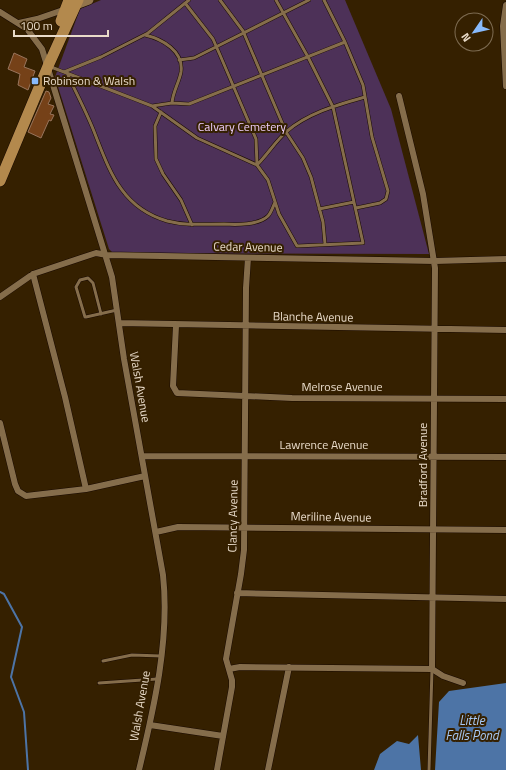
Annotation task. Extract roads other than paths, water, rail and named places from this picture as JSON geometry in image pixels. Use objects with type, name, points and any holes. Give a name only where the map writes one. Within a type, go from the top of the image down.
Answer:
[{"type":"highway","points":[[0,181],[48,66],[53,45],[72,4]]},
{"type":"main road","points":[[72,4],[89,0]]},
{"type":"street","points":[[19,23],[72,4]]},
{"type":"street","points":[[506,5],[503,33],[506,86]]},
{"type":"street","name":"Walsh Avenue","points":[[0,12],[27,29],[38,42],[48,66],[107,255],[124,359],[156,532],[166,600],[165,625],[161,656],[150,725],[139,770]]},
{"type":"street","name":"Bradford Avenue","points":[[399,96],[423,194],[434,261],[435,330],[432,669]]},
{"type":"street","name":"Cedar Avenue","points":[[0,297],[33,274],[96,253],[107,255],[434,261],[506,259]]},
{"type":"street","name":"Clancy Avenue","points":[[217,770],[232,687],[232,680],[226,659],[244,550],[248,258]]},
{"type":"street","points":[[33,274],[65,397],[86,489]]},
{"type":"street","name":"Blanche Avenue","points":[[119,324],[506,330]]},
{"type":"street","name":"Melrose Avenue","points":[[176,326],[173,386],[177,393],[245,397],[506,399]]},
{"type":"street","points":[[0,423],[14,484],[19,492],[26,496],[86,489],[145,476]]},
{"type":"street","name":"Lawrence Avenue","points":[[142,456],[506,457]]},
{"type":"street","name":"Meriline Avenue","points":[[156,532],[178,528],[506,530]]},
{"type":"street","points":[[238,593],[506,599]]},
{"type":"street","points":[[229,669],[240,667],[432,669],[443,676],[463,682]]},
{"type":"street","points":[[268,770],[289,667]]},
{"type":"street","points":[[150,725],[223,736]]},
{"type":"lane","points":[[65,73],[144,35],[188,0]]},
{"type":"lane","points":[[220,0],[244,34],[286,132],[303,158],[319,209],[325,244]]},
{"type":"lane","points":[[48,66],[152,106],[197,138],[257,165],[268,180],[274,202],[297,246],[363,243],[333,107],[308,57],[276,0]]},
{"type":"lane","points":[[179,60],[194,58],[309,0]]},
{"type":"lane","points":[[324,0],[345,42],[363,85],[372,137],[388,191],[386,199],[380,203],[356,208]]},
{"type":"lane","points":[[185,3],[213,39],[217,47],[233,88],[256,139],[257,165]]},
{"type":"lane","points":[[144,35],[166,43],[176,52],[179,60],[180,73],[173,91],[172,103]]},
{"type":"lane","points":[[152,106],[172,103],[189,104],[233,88],[345,42]]},
{"type":"lane","points":[[65,73],[95,133],[104,160],[122,192],[147,211],[166,220],[192,225],[233,224],[262,220],[269,215],[274,202]]},
{"type":"lane","points":[[257,165],[286,132],[299,123],[333,107],[365,97]]},
{"type":"lane","points":[[161,112],[155,126],[156,159],[163,174],[181,200],[192,225]]},
{"type":"lane","points":[[319,209],[354,202]]},
{"type":"lane","points":[[102,314],[93,282],[88,278],[80,280],[76,287],[84,316],[86,318],[102,314],[117,310]]},
{"type":"lane","points":[[103,661],[132,655],[161,656]]},
{"type":"lane","points":[[429,770],[432,669]]},
{"type":"lane","points":[[99,683],[157,679]]},
{"type":"water","name":"Little Falls Pond","points":[[506,683],[506,770],[435,770],[439,702],[449,691]]},
{"type":"water","name":"Little Falls Pond","points":[[418,735],[421,770],[374,770],[380,754],[397,741],[409,744]]},
{"type":"waterway","points":[[0,592],[4,594],[22,627],[11,677],[24,712],[28,770]]},
{"type":"place","name":"Robinson & Walsh","points":[[35,81]]},
{"type":"park label","name":"Calvary Cemetery","points":[[242,127]]}]
